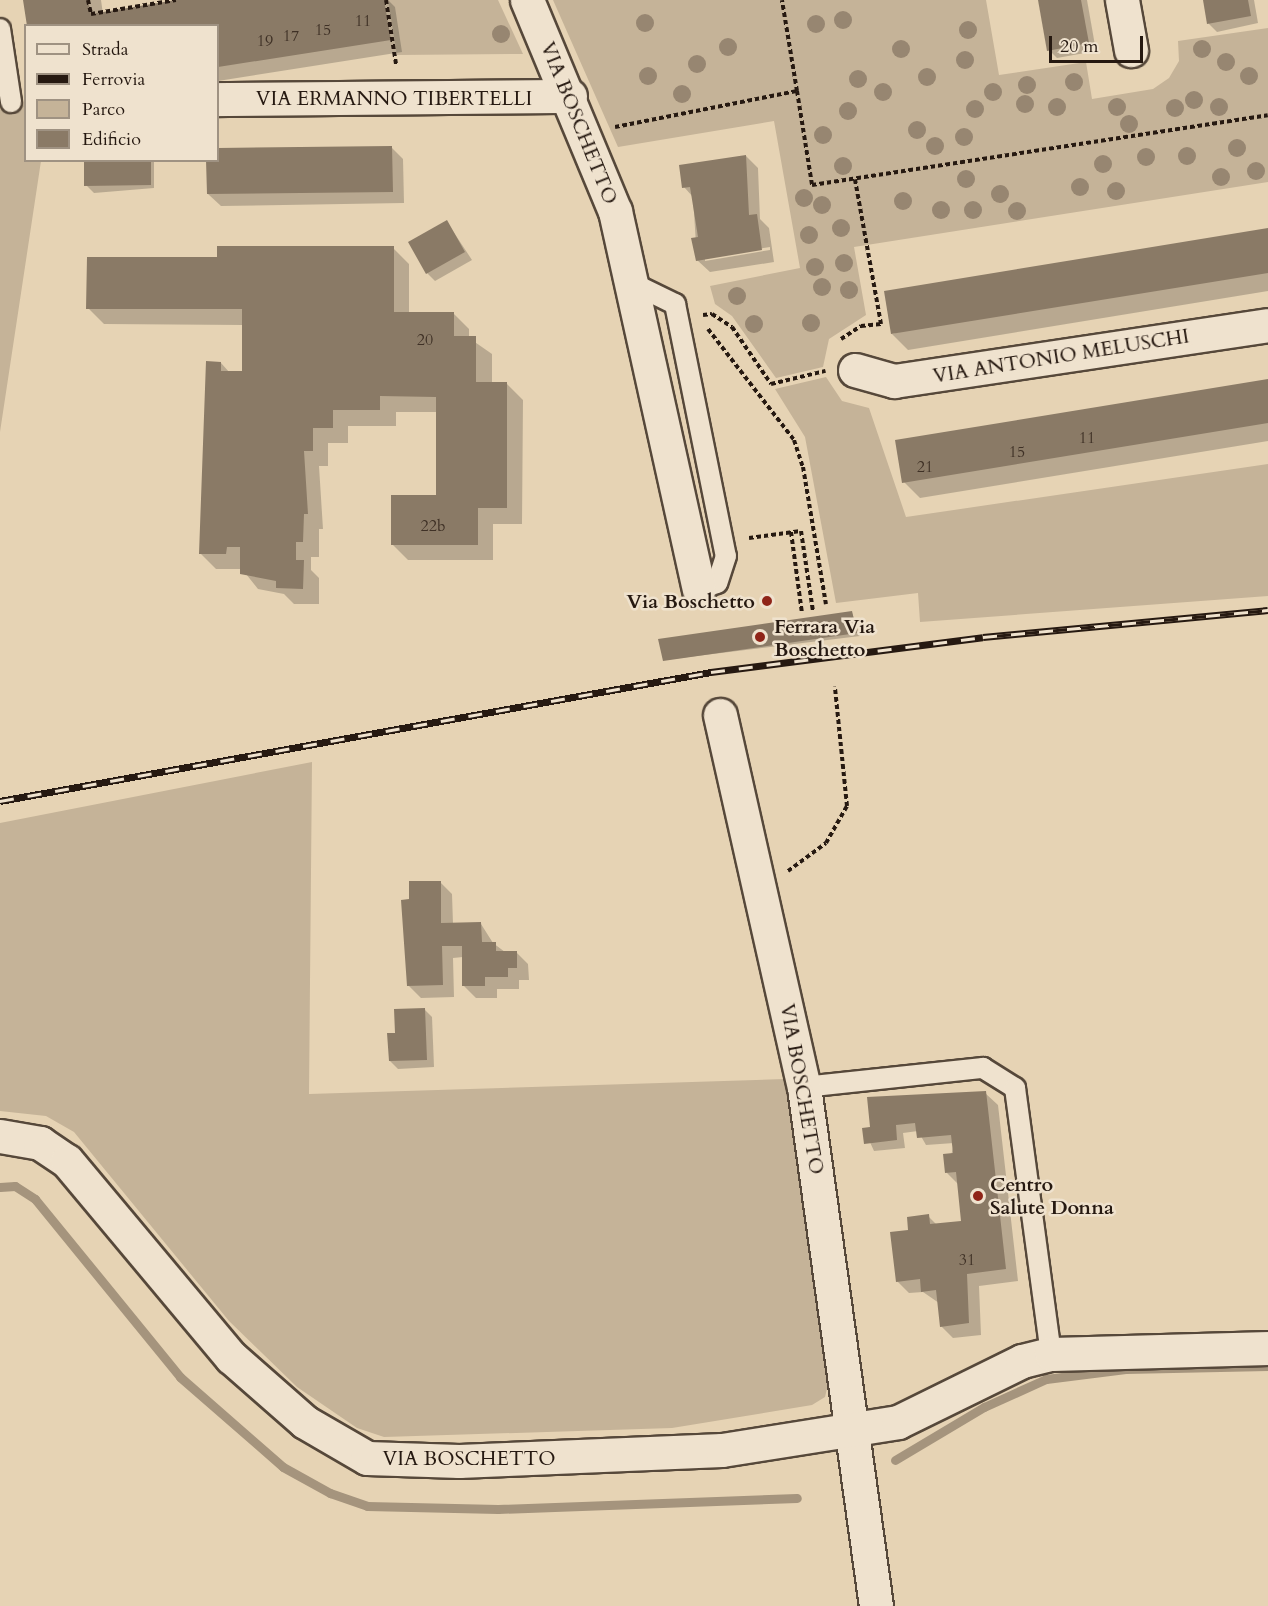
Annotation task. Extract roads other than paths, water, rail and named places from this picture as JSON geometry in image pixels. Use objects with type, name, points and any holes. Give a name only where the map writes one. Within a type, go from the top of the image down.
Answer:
[{"type":"street","name":"VIA BOSCHETTO","points":[[527,0],[586,132],[615,211],[699,589]]},
{"type":"street","points":[[1122,0],[1131,50]]},
{"type":"street","name":"VIA ERMANNO TIBERTELLI","points":[[219,99],[570,96]]},
{"type":"street","name":"VIA ANTONIO MELUSCHI","points":[[843,365],[894,381],[1268,325]]},
{"type":"street","name":"VIA BOSCHETTO","points":[[720,715],[763,888],[804,1087],[853,1432]]},
{"type":"street","name":"VIA BOSCHETTO","points":[[0,1136],[40,1143],[67,1161],[231,1357],[306,1422],[367,1458],[674,1455],[853,1432],[898,1422],[1003,1369],[1051,1354],[1268,1348]]},
{"type":"street","points":[[853,1432],[876,1606]]},
{"type":"lane","points":[[0,29],[11,102]]},
{"type":"lane","name":"VIA BOSCHETTO","points":[[632,283],[675,304],[723,542],[722,575],[699,589]]},
{"type":"lane","points":[[804,1087],[983,1068],[1015,1088],[1051,1354]]},
{"type":"waterway","points":[[0,1187],[15,1186],[35,1199],[180,1377],[283,1467],[330,1493],[367,1506],[498,1509],[797,1498]]},
{"type":"waterway","points":[[895,1460],[984,1407],[1046,1379],[1125,1369],[1268,1366]]},
{"type":"railway","points":[[0,801],[711,672],[983,637],[1268,610]]},
{"type":"place","name":"Via Boschetto","points":[[767,601]]},
{"type":"place","name":"Ferrara Via Boschetto","points":[[760,637]]},
{"type":"place","name":"Centro Salute Donna","points":[[978,1196]]}]
